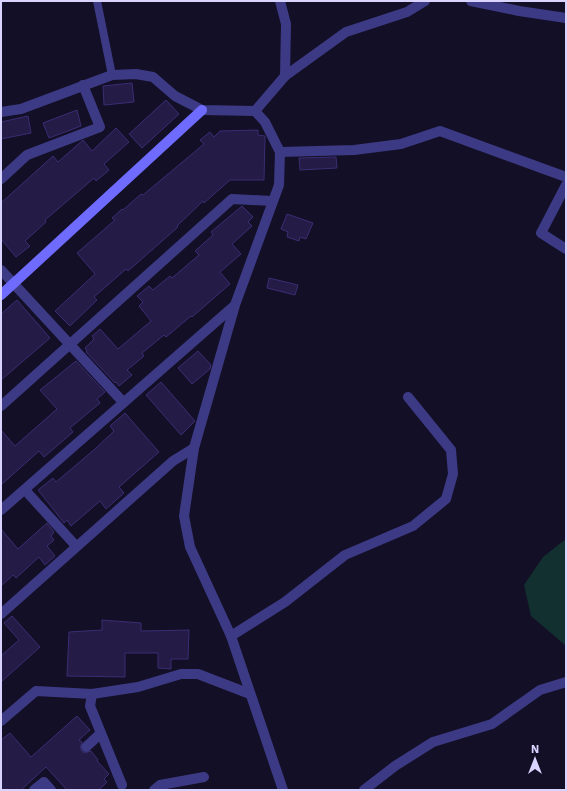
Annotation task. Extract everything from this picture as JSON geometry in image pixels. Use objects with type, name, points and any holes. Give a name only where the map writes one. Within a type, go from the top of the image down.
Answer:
[{"type":"street","points":[[280,1],[286,24],[285,76]]},
{"type":"street","points":[[471,1],[519,11],[566,18]]},
{"type":"street","points":[[255,111],[285,76],[346,32],[407,12],[419,3]]},
{"type":"street","points":[[1,112],[21,109],[112,75],[136,74],[153,77],[175,96],[202,110],[255,111],[265,122],[280,152],[279,185],[235,305],[194,448],[184,516],[190,547],[231,636],[283,790]]},
{"type":"street","points":[[1,179],[27,155],[100,127],[82,85]]},
{"type":"street","points":[[1,295],[202,110]]},
{"type":"street","points":[[280,152],[354,150],[401,144],[440,131],[566,177]]},
{"type":"street","points":[[566,185],[541,233],[566,248]]},
{"type":"street","points":[[1,406],[232,199],[272,201]]},
{"type":"street","points":[[1,270],[124,402]]},
{"type":"street","points":[[1,510],[235,305]]},
{"type":"street","points":[[231,636],[285,602],[345,555],[413,526],[446,499],[454,474],[450,450],[408,397]]},
{"type":"street","points":[[1,614],[173,461],[194,448]]},
{"type":"street","points":[[24,490],[76,546]]},
{"type":"street","points":[[1,722],[36,691],[92,694],[138,687],[182,674],[198,674],[250,694]]},
{"type":"street","points":[[364,790],[395,766],[433,742],[492,724],[540,690],[566,682]]},
{"type":"street","points":[[92,694],[90,706],[122,786]]},
{"type":"street","points":[[86,747],[100,734]]},
{"type":"street","points":[[154,790],[160,785],[204,777]]},
{"type":"street","points":[[34,790],[44,782],[51,790]]},
{"type":"lane","points":[[97,1],[112,75]]},
{"type":"green space","points":[[566,539],[565,645],[531,616],[524,585],[543,557]]},
{"type":"building","points":[[132,83],[134,102],[104,105],[103,86]]},
{"type":"building","points":[[166,100],[179,114],[142,148],[129,134]]},
{"type":"building","points":[[77,110],[81,126],[49,138],[43,123]]},
{"type":"building","points":[[28,116],[31,133],[1,139],[1,122]]},
{"type":"building","points":[[116,128],[129,142],[104,164],[109,170],[96,181],[94,178],[45,220],[46,222],[25,241],[30,246],[16,257],[1,239],[1,203],[53,156],[58,162],[83,140],[92,151]]},
{"type":"building","points":[[258,130],[258,135],[265,136],[264,180],[230,180],[204,203],[203,201],[177,226],[178,227],[128,271],[126,269],[94,297],[97,300],[70,326],[55,311],[95,274],[77,253],[115,220],[112,218],[122,209],[123,210],[141,194],[143,195],[204,144],[200,140],[210,132],[214,137],[220,131]]},
{"type":"building","points":[[336,157],[337,168],[300,170],[299,158]]},
{"type":"building","points":[[242,206],[253,217],[248,222],[252,226],[232,244],[241,254],[220,272],[230,284],[192,317],[191,316],[166,337],[164,335],[142,353],[144,356],[127,370],[132,375],[119,386],[86,352],[87,351],[85,348],[94,339],[92,336],[100,329],[118,349],[151,321],[139,306],[143,302],[137,296],[149,286],[153,290],[170,276],[172,278],[199,255],[195,251],[213,235],[211,232]]},
{"type":"building","points":[[287,214],[313,223],[306,239],[300,237],[299,241],[287,237],[288,232],[281,229]]},
{"type":"building","points":[[269,278],[298,285],[295,295],[267,288]]},
{"type":"building","points":[[17,300],[50,338],[1,380],[1,314]]},
{"type":"building","points":[[198,351],[211,365],[210,369],[192,384],[178,368]]},
{"type":"building","points":[[76,361],[105,392],[97,399],[100,403],[70,428],[73,432],[44,457],[39,451],[1,485],[1,430],[15,446],[57,409],[40,390]]},
{"type":"building","points":[[161,382],[195,421],[181,435],[146,395]]},
{"type":"building","points":[[125,413],[159,452],[119,487],[124,493],[106,509],[100,501],[71,526],[67,520],[64,523],[38,490],[53,478],[56,482],[95,449],[114,431],[110,426]]},
{"type":"building","points":[[47,523],[54,532],[51,536],[54,540],[47,546],[55,556],[45,565],[39,557],[16,578],[13,575],[1,586],[1,529],[18,549]]},
{"type":"building","points":[[12,616],[40,647],[1,682],[1,656],[19,640],[4,623]]},
{"type":"building","points":[[102,620],[141,623],[141,631],[189,630],[188,659],[171,659],[171,669],[158,668],[158,653],[125,653],[125,677],[67,676],[69,632],[102,630]]},
{"type":"building","points":[[77,716],[90,730],[79,740],[82,742],[80,749],[84,753],[91,751],[98,760],[97,761],[109,774],[104,779],[107,782],[99,790],[67,790],[46,767],[21,790],[1,790],[1,740],[10,733],[31,757]]}]
